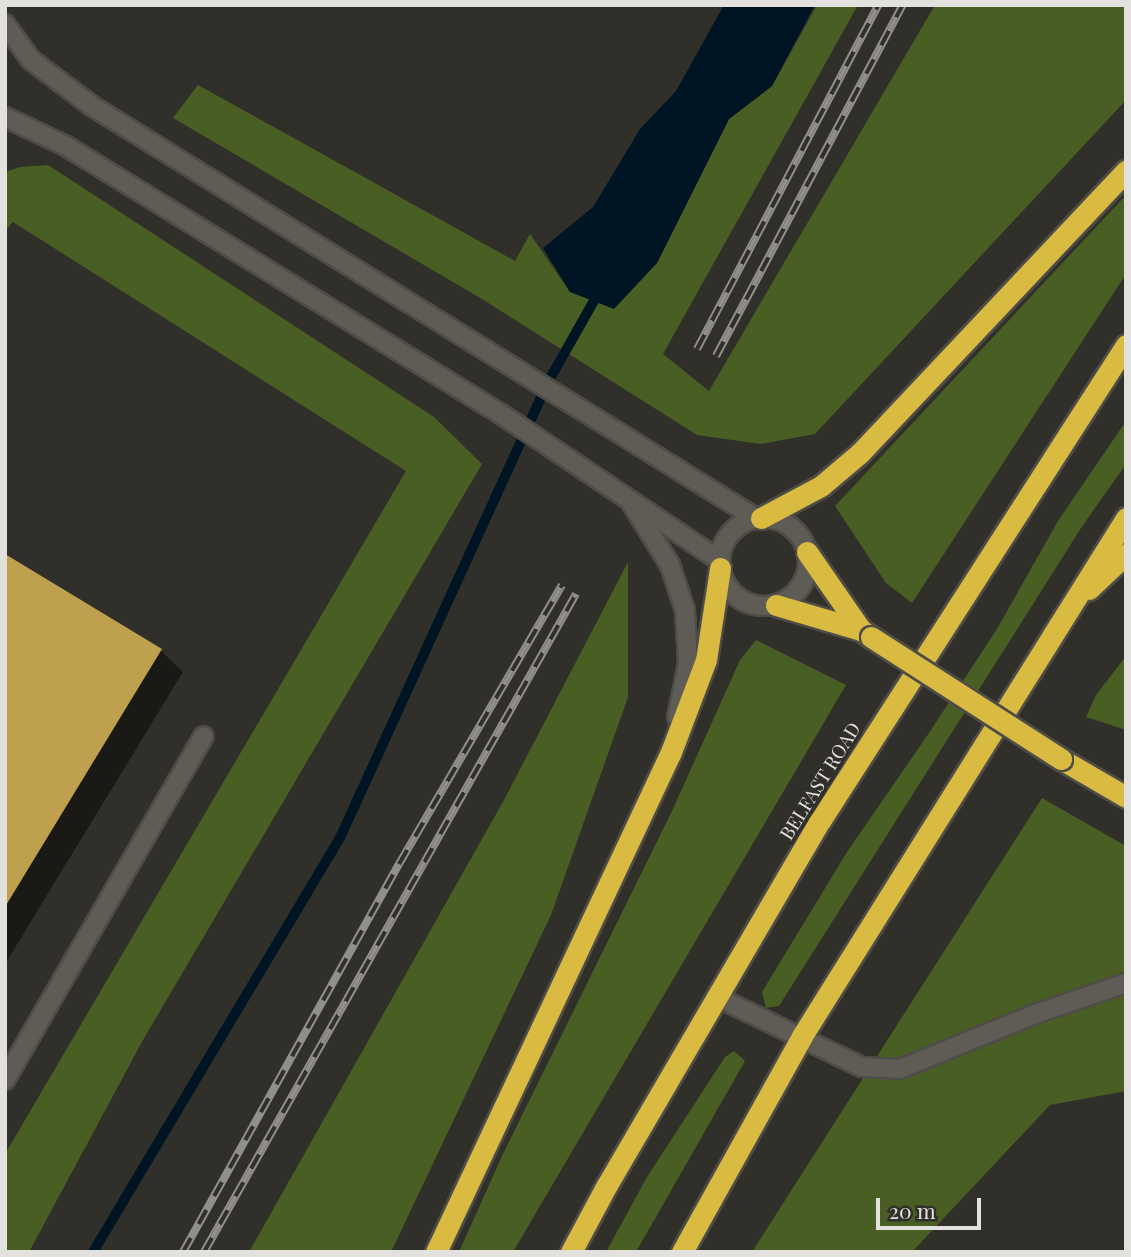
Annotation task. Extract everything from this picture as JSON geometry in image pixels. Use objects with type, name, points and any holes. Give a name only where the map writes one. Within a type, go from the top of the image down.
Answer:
[{"type":"highway","points":[[759,518],[821,486],[860,453],[1126,171]]},
{"type":"highway","name":"BELFAST ROAD","points":[[571,1252],[820,821],[1126,345]]},
{"type":"highway","points":[[682,1252],[802,1036],[1062,616],[1126,518]]},
{"type":"highway","points":[[807,552],[866,634]]},
{"type":"highway","points":[[1062,616],[1126,554]]},
{"type":"highway","points":[[436,1252],[671,752],[706,660],[720,564]]},
{"type":"highway","points":[[776,605],[866,634],[1126,797]]},
{"type":"street","points":[[5,24],[31,60],[92,106],[571,405],[759,518]]},
{"type":"street","points":[[5,117],[66,146],[501,414],[627,496],[720,564],[734,595],[746,603],[761,607],[776,605],[789,599],[805,578],[807,552],[798,533],[790,526],[771,518],[759,518],[745,522],[727,537],[720,564]]},
{"type":"street","points":[[627,496],[670,565],[685,610],[688,664],[671,752]]},
{"type":"street","points":[[5,1080],[204,736]]},
{"type":"street","points":[[717,997],[862,1067],[900,1069],[1038,1013],[1126,983]]},
{"type":"green space","points":[[817,5],[858,5],[663,354],[709,391],[935,5],[1126,5],[1126,100],[815,434],[761,444],[697,435],[482,299],[173,118],[198,85],[515,261],[530,234],[570,292],[657,263],[729,119],[772,86]]},
{"type":"green space","points":[[48,165],[434,417],[482,464],[143,1040],[29,1252],[5,1252],[5,1154],[406,471],[13,222],[5,231],[5,172],[20,167]]},
{"type":"green space","points":[[1126,195],[1126,274],[912,603],[886,583],[835,506]]},
{"type":"green space","points":[[1126,421],[1126,464],[1081,528],[779,1006],[766,1008],[762,992],[847,852],[997,629],[1058,521]]},
{"type":"green space","points":[[628,562],[628,697],[551,915],[391,1252],[249,1252],[504,800]]},
{"type":"green space","points":[[756,640],[846,685],[513,1252],[459,1252],[502,1156],[672,811],[740,660]]},
{"type":"green space","points":[[1126,656],[1126,730],[1086,717],[1096,695]]},
{"type":"green space","points":[[1042,798],[1126,846],[1126,1091],[1050,1105],[912,1252],[752,1252]]},
{"type":"green space","points":[[734,1051],[745,1061],[636,1252],[606,1252],[647,1177],[725,1057]]},
{"type":"water","points":[[724,5],[815,5],[772,86],[729,119],[657,263],[614,309],[570,292],[543,248],[593,207],[640,129],[676,91]]},
{"type":"building","points":[[5,554],[162,649],[5,907]]},
{"type":"waterway","points":[[93,1252],[339,840],[548,382],[600,290]]},
{"type":"railway","points":[[697,349],[878,5]]},
{"type":"railway","points":[[716,356],[903,5]]},
{"type":"railway","points":[[183,1252],[399,864],[562,585]]},
{"type":"railway","points":[[204,1252],[576,594]]}]
